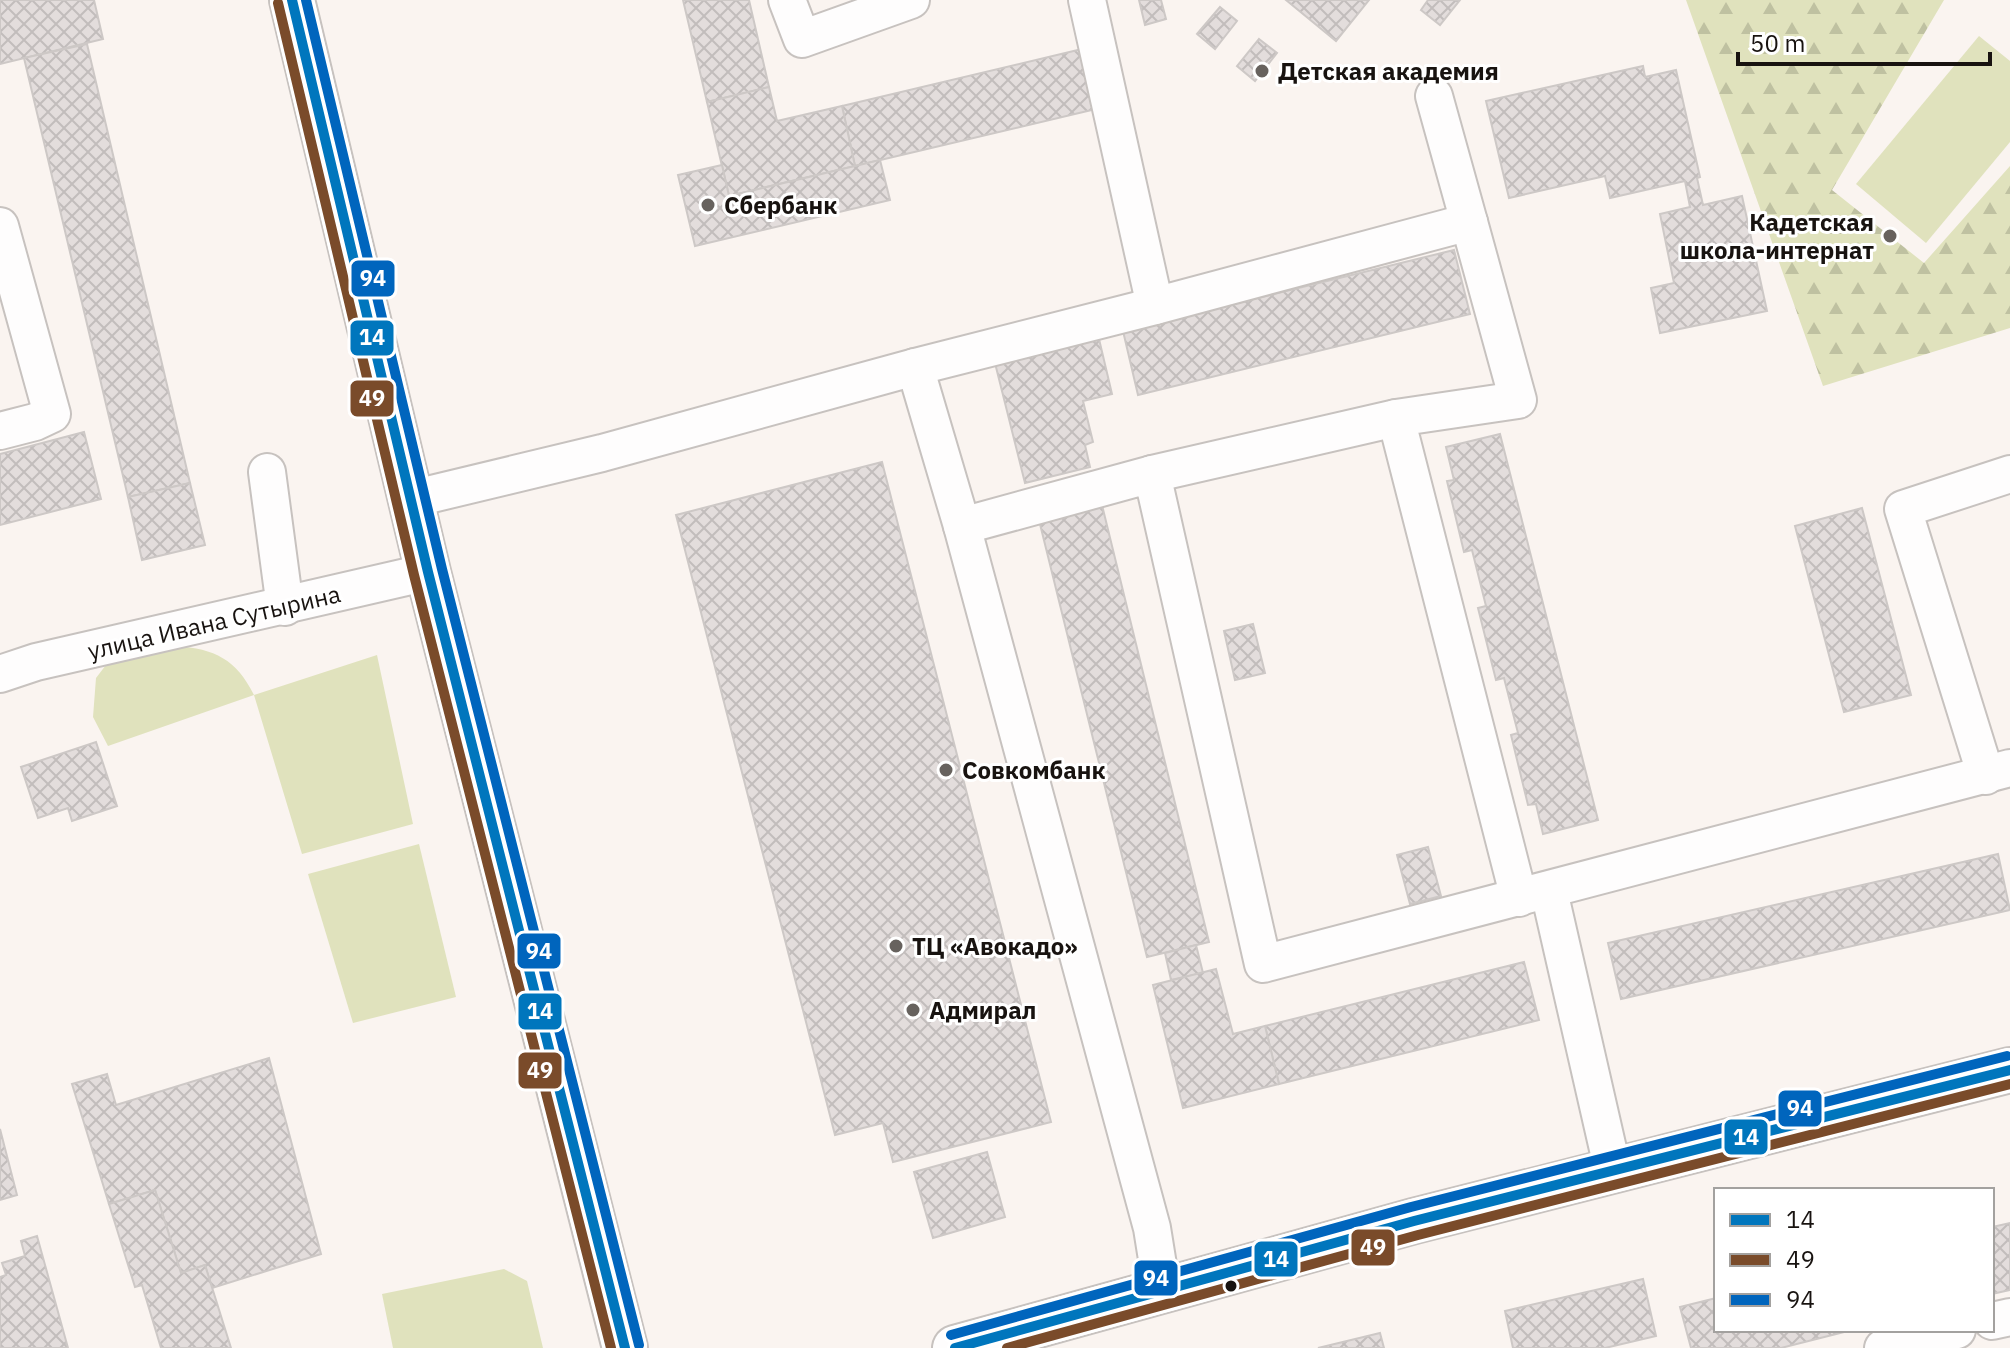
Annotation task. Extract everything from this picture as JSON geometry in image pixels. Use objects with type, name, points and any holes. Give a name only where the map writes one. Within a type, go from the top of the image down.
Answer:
[{"type":"main road","points":[[292,0],[428,572],[625,1348]]},
{"type":"main road","points":[[955,1348],[1042,1336],[1162,1290],[1414,1221],[2010,1070]]},
{"type":"street","points":[[787,0],[802,39],[911,0]]},
{"type":"street","points":[[1087,0],[1155,306]]},
{"type":"street","points":[[962,526],[1152,474],[1396,418],[1518,400],[1434,96]]},
{"type":"street","points":[[411,499],[602,453],[915,367],[1469,222]]},
{"type":"street","points":[[0,226],[52,414],[0,431]]},
{"type":"street","points":[[915,367],[962,526],[1152,1228],[1162,1290]]},
{"type":"street","points":[[1396,418],[1613,1171]]},
{"type":"street","points":[[267,472],[285,607]]},
{"type":"street","points":[[1152,474],[1263,964],[1998,772],[1903,509],[2010,474]]},
{"type":"street","name":"улица Ивана Сутырина","points":[[0,674],[36,662],[428,572]]},
{"type":"street","points":[[1883,1348],[1949,1332]]},
{"type":"green space","name":"Кадетская школа-интернат","points":[[1686,0],[1944,0],[1832,190],[1924,263],[2010,166],[2010,328],[1823,386]]},
{"type":"green space","points":[[1979,36],[2010,61],[2010,142],[1926,243],[1856,184]]},
{"type":"green space","points":[[176,646],[202,650],[223,658],[240,673],[254,695],[108,746],[93,717],[96,678],[109,661]]},
{"type":"green space","points":[[377,655],[413,824],[302,854],[254,695]]},
{"type":"green space","points":[[419,844],[456,997],[353,1023],[308,874]]},
{"type":"green space","points":[[504,1269],[527,1281],[543,1348],[393,1348],[382,1294]]},
{"type":"building","points":[[0,0],[94,0],[103,39],[0,64]]},
{"type":"building","points":[[683,0],[749,0],[769,87],[707,102]]},
{"type":"building","points":[[1139,0],[1161,0],[1166,19],[1145,25]]},
{"type":"building","points":[[1286,0],[1369,0],[1336,41]]},
{"type":"building","points":[[1428,0],[1460,0],[1440,25],[1421,10]]},
{"type":"building","points":[[1220,7],[1237,21],[1215,49],[1197,34]]},
{"type":"building","points":[[1259,39],[1277,53],[1255,81],[1237,66]]},
{"type":"building","points":[[87,44],[190,483],[128,497],[24,58]]},
{"type":"building","points":[[1082,49],[1096,109],[855,166],[842,106]]},
{"type":"building","points":[[1643,66],[1645,77],[1676,70],[1700,177],[1697,178],[1703,205],[1742,196],[1767,311],[1660,333],[1651,288],[1674,283],[1660,214],[1690,207],[1685,181],[1610,198],[1605,176],[1509,198],[1486,101]]},
{"type":"building","points":[[769,87],[777,121],[842,106],[855,166],[729,196],[707,102]]},
{"type":"building","points":[[880,160],[890,200],[695,246],[678,175],[722,165],[729,196]]},
{"type":"building","points":[[1454,250],[1470,314],[1138,395],[1123,331]]},
{"type":"building","points":[[1099,339],[1112,394],[1083,401],[1093,442],[1085,445],[1090,467],[1025,483],[994,359]]},
{"type":"building","points":[[84,432],[101,499],[0,525],[0,454]]},
{"type":"building","points":[[1500,434],[1598,820],[1543,834],[1536,804],[1528,805],[1511,735],[1518,733],[1504,678],[1496,680],[1478,608],[1486,606],[1472,550],[1464,552],[1447,481],[1454,480],[1446,447]]},
{"type":"building","name":"ТЦ «Авокадо»","points":[[882,462],[1051,1122],[893,1162],[883,1123],[835,1135],[676,515]]},
{"type":"building","points":[[190,483],[205,545],[142,560],[128,497]]},
{"type":"building","points":[[1101,501],[1209,942],[1147,957],[1038,516]]},
{"type":"building","points":[[1862,508],[1911,695],[1844,712],[1795,526]]},
{"type":"building","points":[[1253,624],[1265,673],[1235,680],[1224,631]]},
{"type":"building","points":[[96,742],[117,806],[72,821],[68,808],[38,818],[21,767]]},
{"type":"building","points":[[1428,847],[1441,896],[1410,904],[1397,855]]},
{"type":"building","points":[[1998,854],[2010,910],[1621,999],[1608,943]]},
{"type":"building","points":[[1196,945],[1203,973],[1171,980],[1165,953]]},
{"type":"building","points":[[1524,962],[1539,1020],[1279,1084],[1265,1026]]},
{"type":"building","points":[[1216,969],[1233,1034],[1265,1026],[1279,1084],[1183,1108],[1153,985]]},
{"type":"building","points":[[269,1058],[321,1254],[212,1288],[205,1265],[181,1273],[155,1190],[109,1204],[72,1084],[107,1074],[116,1105]]},
{"type":"building","points":[[0,1129],[17,1195],[0,1200]]},
{"type":"building","points":[[987,1152],[1005,1217],[933,1238],[914,1172]]},
{"type":"building","points":[[155,1190],[181,1273],[205,1265],[231,1348],[161,1348],[142,1285],[135,1287],[109,1204]]},
{"type":"building","points":[[2010,1223],[2010,1290],[1994,1294],[1994,1227]]},
{"type":"building","points":[[37,1236],[68,1348],[0,1348],[0,1277],[6,1275],[2,1263],[25,1256],[21,1241]]},
{"type":"building","points":[[1643,1279],[1656,1336],[1605,1348],[1513,1348],[1505,1311]]},
{"type":"building","points":[[1714,1298],[1714,1332],[1844,1332],[1781,1348],[1691,1348],[1680,1307]]},
{"type":"building","points":[[1380,1333],[1384,1348],[1318,1348]]},
{"type":"transit line","name":"14","points":[[292,0],[428,572],[625,1348]]},
{"type":"transit line","name":"94","points":[[306,0],[442,569],[639,1345]]},
{"type":"transit line","name":"49","points":[[278,3],[414,575],[611,1348]]},
{"type":"transit line","name":"94","points":[[951,1335],[1411,1207],[2007,1056]]},
{"type":"transit line","name":"14","points":[[955,1348],[1414,1221],[2010,1070]]},
{"type":"transit line","name":"49","points":[[1007,1348],[1418,1235],[2010,1084]]},
{"type":"place","name":"Детская академия","points":[[1262,71]]},
{"type":"place","name":"Сбербанк","points":[[708,205]]},
{"type":"place","name":"Кадетская школа-интернат","points":[[1890,236]]},
{"type":"place","name":"Совкомбанк","points":[[946,770]]},
{"type":"place","name":"ТЦ «Авокадо»","points":[[896,946]]},
{"type":"place","name":"Адмирал","points":[[913,1010]]}]
